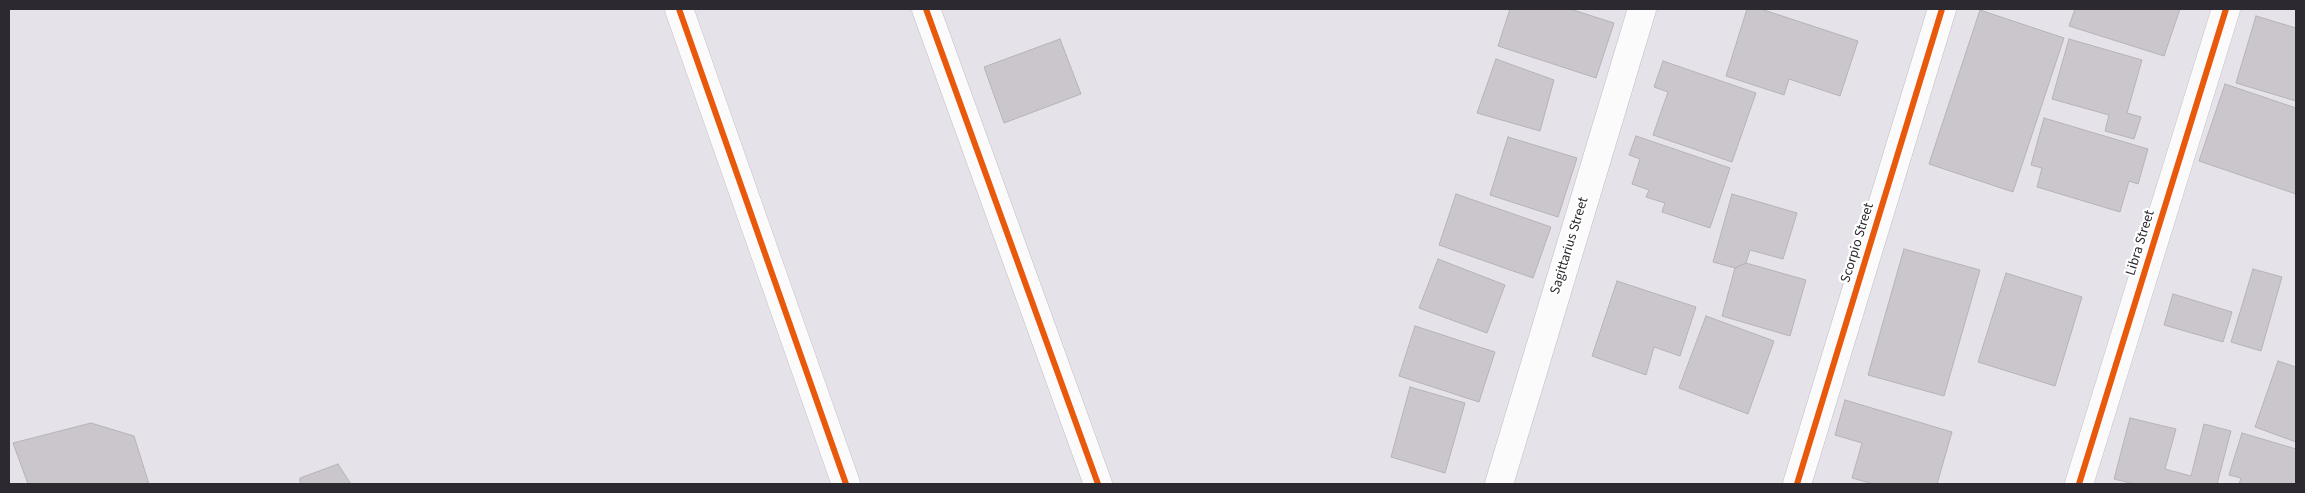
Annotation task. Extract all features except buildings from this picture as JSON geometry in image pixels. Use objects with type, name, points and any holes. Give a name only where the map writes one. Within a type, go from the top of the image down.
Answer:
[{"type":"street","points":[[678,9],[846,484]]},
{"type":"street","points":[[926,9],[1098,484]]},
{"type":"street","name":"Sagittarius Street","points":[[1499,484],[1642,9]]},
{"type":"street","name":"Scorpio Street","points":[[1797,484],[1942,9]]},
{"type":"street","name":"Libra Street","points":[[2079,484],[2226,9]]},
{"type":"cycle path","points":[[679,9],[846,484]]},
{"type":"cycle path","points":[[926,9],[1098,484]]},
{"type":"cycle path","points":[[1797,484],[1942,9]]},
{"type":"cycle path","points":[[2079,484],[2226,9]]}]
